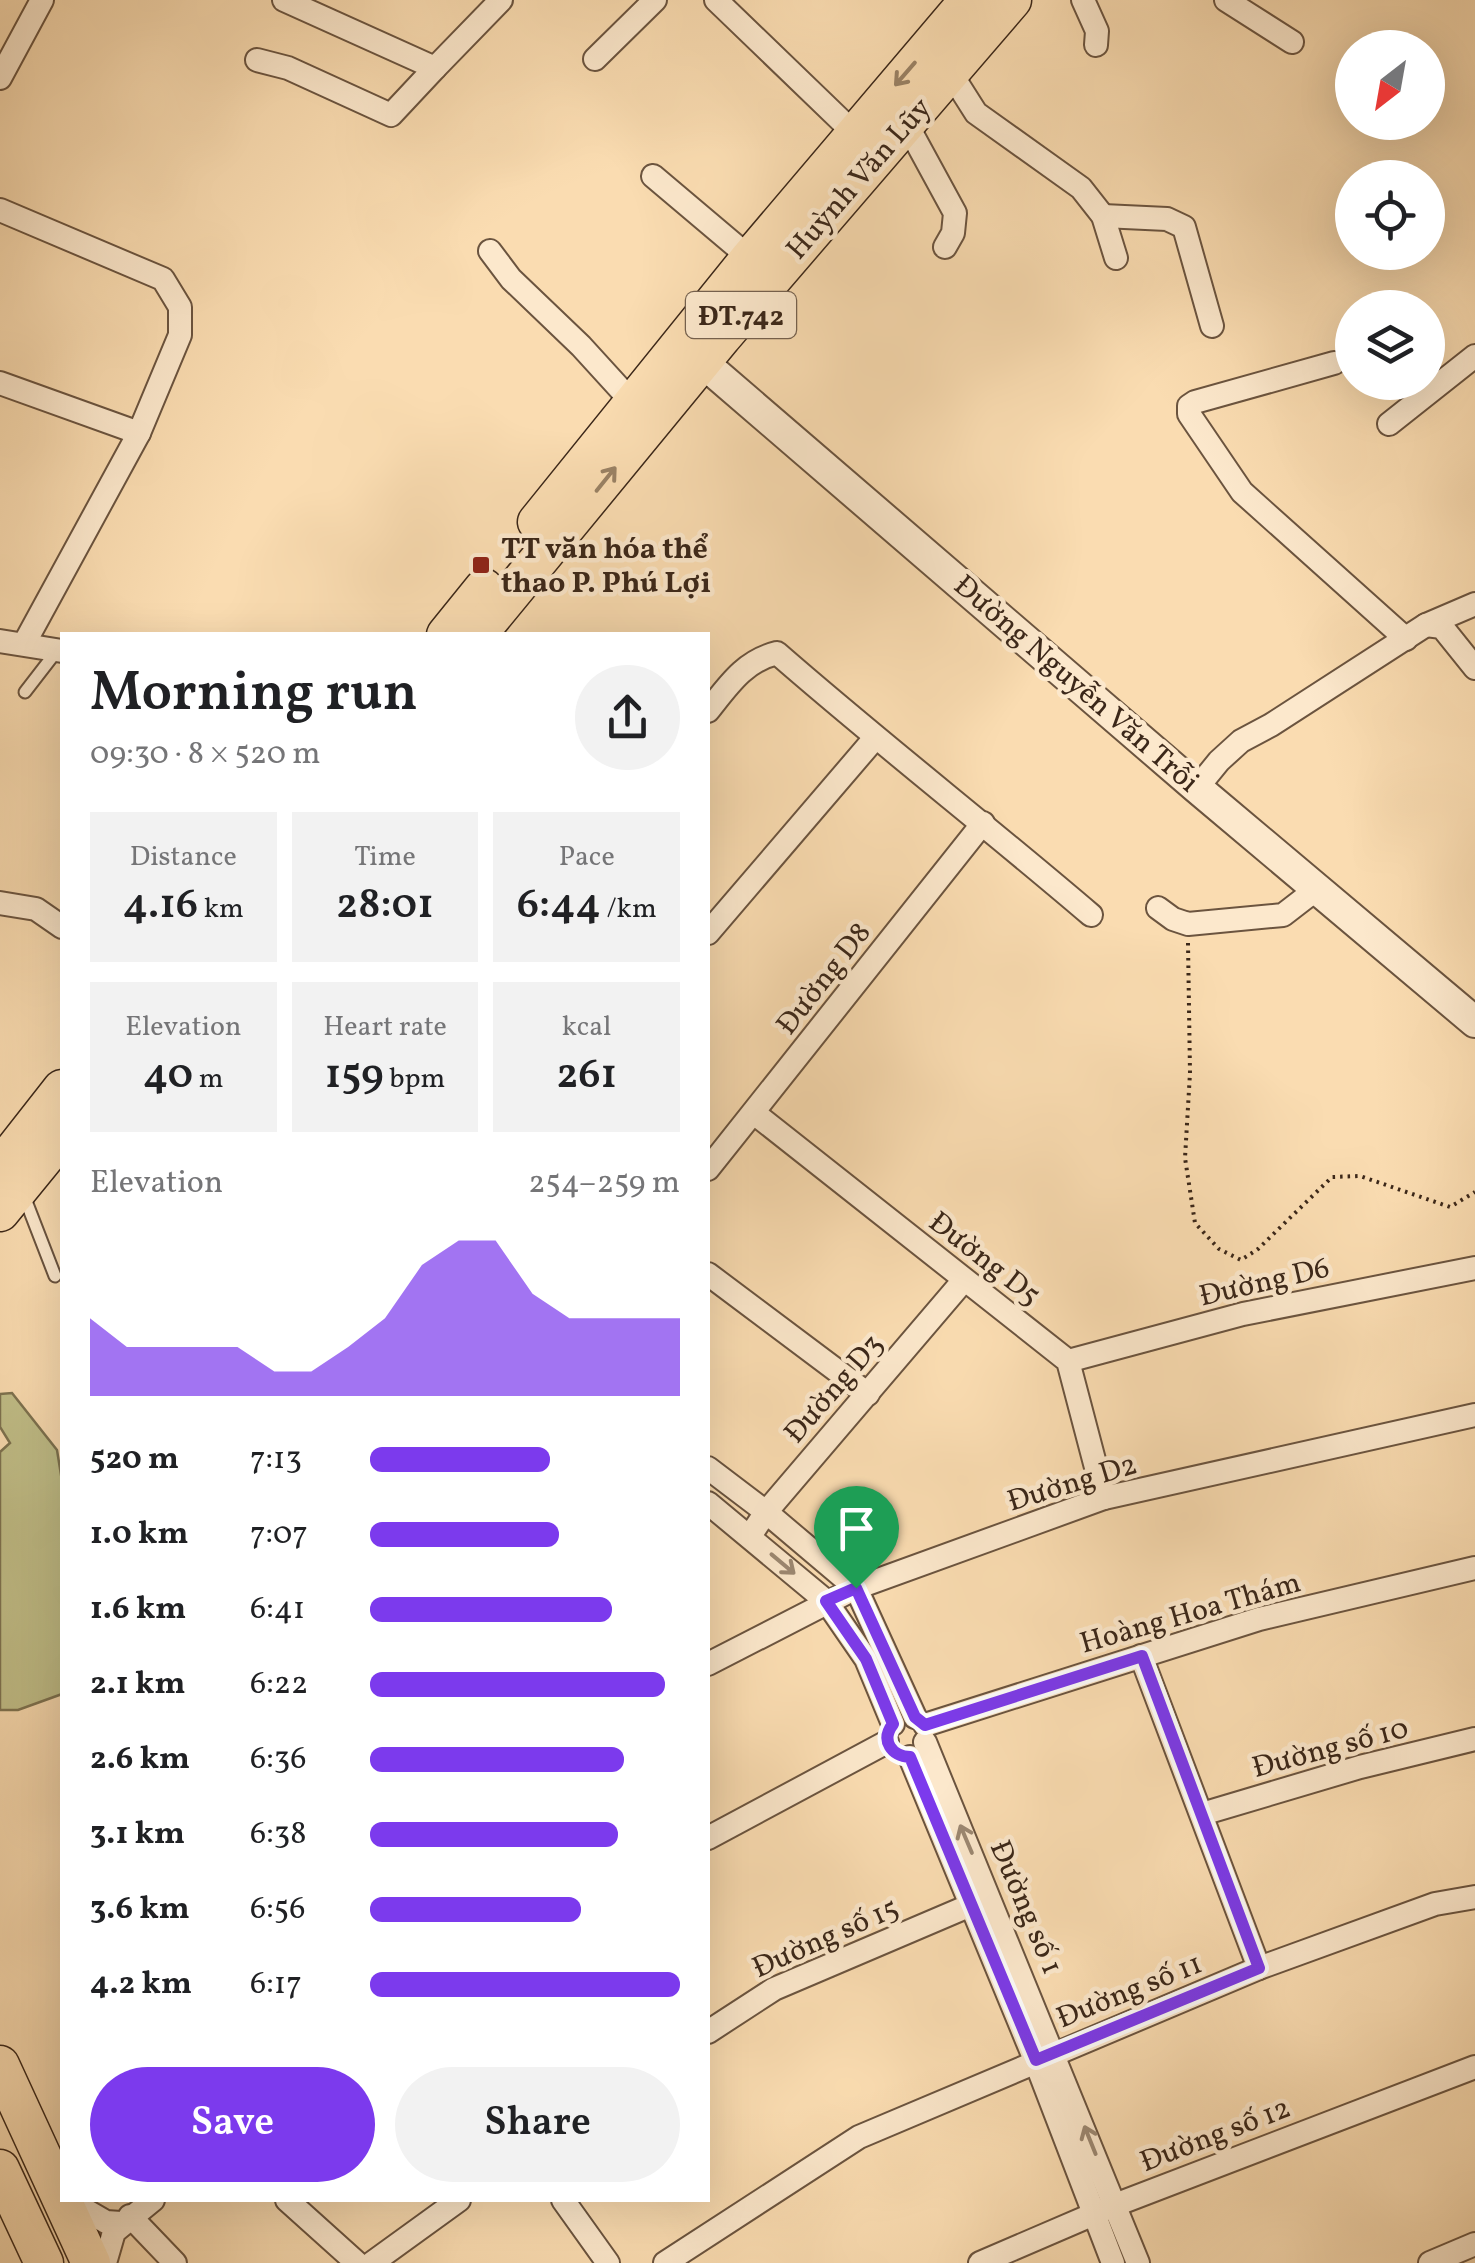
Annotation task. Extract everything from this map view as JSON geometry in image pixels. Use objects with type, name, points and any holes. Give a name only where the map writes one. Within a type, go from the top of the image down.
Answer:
[{"type":"main road","name":"Huỳnh Văn Lũy","points":[[479,632],[692,352],[750,258],[969,0]]},
{"type":"main road","name":"Huỳnh Văn Lũy","points":[[448,632],[633,403],[692,352],[906,123],[1012,0]]},
{"type":"main road","points":[[7,1189],[60,1093]]},
{"type":"main road","points":[[7,1189],[60,1138]]},
{"type":"main road","points":[[0,2065],[60,2190]]},
{"type":"main road","points":[[0,2169],[44,2263]]},
{"type":"main road","points":[[66,2202],[91,2263]]},
{"type":"street","points":[[0,78],[42,0]]},
{"type":"street","points":[[284,0],[435,68]]},
{"type":"street","points":[[257,60],[288,68],[391,115],[501,0]]},
{"type":"street","points":[[595,59],[656,0]]},
{"type":"street","points":[[716,0],[854,133]]},
{"type":"street","points":[[1083,0],[1097,31],[1096,45]]},
{"type":"street","points":[[1226,0],[1292,42]]},
{"type":"street","points":[[950,72],[976,113],[1081,188],[1103,216],[1116,258]]},
{"type":"street","points":[[906,123],[955,213],[953,233],[944,247]]},
{"type":"street","points":[[653,176],[750,258]]},
{"type":"street","points":[[0,210],[163,279],[180,307],[180,334],[140,433],[12,643],[60,649]]},
{"type":"street","points":[[1103,216],[1167,219],[1184,227],[1212,326]]},
{"type":"street","points":[[490,251],[511,279],[633,403]]},
{"type":"street","name":"Đường Nguyễn Văn Trỗi","points":[[692,352],[1475,1022]]},
{"type":"street","points":[[1389,424],[1475,356]]},
{"type":"street","points":[[1334,363],[1195,402],[1189,406],[1189,414],[1242,492],[1416,632],[1442,627],[1475,668]]},
{"type":"street","points":[[0,383],[140,433]]},
{"type":"street","points":[[1198,788],[1219,761],[1242,741],[1416,632],[1475,604]]},
{"type":"street","points":[[710,708],[740,671],[758,658],[777,652],[874,738],[983,823],[1091,915]]},
{"type":"street","points":[[710,931],[874,738]]},
{"type":"street","name":"Đường D8","points":[[710,1167],[983,823]]},
{"type":"street","points":[[1158,908],[1188,924],[1282,915],[1318,888]]},
{"type":"street","points":[[0,903],[36,908],[60,926]]},
{"type":"street","name":"Đường D5","points":[[754,1113],[1068,1361]]},
{"type":"street","name":"Đường D6","points":[[1068,1361],[1243,1314],[1475,1268]]},
{"type":"street","points":[[710,1276],[868,1394]]},
{"type":"street","name":"Đường D3","points":[[750,1536],[766,1512],[964,1280]]},
{"type":"street","points":[[1068,1361],[1104,1498]]},
{"type":"street","name":"Đường D2","points":[[710,1663],[856,1588],[1104,1498],[1475,1415]]},
{"type":"street","points":[[710,1470],[856,1588],[909,1734]]},
{"type":"street","points":[[710,1505],[826,1601],[866,1659],[909,1734]]},
{"type":"street","name":"Hoàng Hoa Thám","points":[[710,1837],[909,1734],[1259,1619],[1475,1568]]},
{"type":"street","points":[[1142,1656],[1259,1968]]},
{"type":"street","name":"Đường số 1","points":[[909,1734],[971,1905],[1045,2056]]},
{"type":"street","name":"Đường số 1","points":[[909,1734],[1045,2056],[1104,2209],[1138,2263]]},
{"type":"street","name":"Đường số 10","points":[[1202,1814],[1360,1768],[1475,1740]]},
{"type":"street","name":"Đường số 11","points":[[665,2263],[859,2137],[1259,1968],[1434,1904],[1475,1897]]},
{"type":"street","name":"Đường số 15","points":[[710,2031],[774,1989],[971,1905]]},
{"type":"street","name":"Đường số 12","points":[[980,2263],[1104,2209],[1475,2067]]},
{"type":"street","points":[[70,2202],[98,2219],[126,2220],[175,2263]]},
{"type":"street","points":[[106,2263],[109,2245],[126,2220],[150,2202]]},
{"type":"street","points":[[290,2202],[357,2263]]},
{"type":"street","points":[[372,2263],[457,2202]]},
{"type":"street","points":[[563,2202],[608,2263]]},
{"type":"street","name":"Đường số 1","points":[[1104,2209],[1113,2263]]},
{"type":"street","points":[[1430,2263],[1475,2244]]},
{"type":"lane","points":[[25,692],[60,650]]},
{"type":"lane","points":[[7,1189],[55,1276]]},
{"type":"path","points":[[1188,924],[1190,1073],[1185,1158],[1195,1224],[1219,1249],[1241,1260],[1258,1249],[1332,1178],[1360,1176],[1450,1207],[1475,1192]]},
{"type":"shaded area","points":[[12,1393],[57,1450],[60,1469],[60,1695],[18,1710],[0,1710],[0,1452],[10,1443],[0,1427],[0,1394]]},
{"type":"place","name":"TT văn hóa thể thao P. Phú Lợi","points":[[481,565]]},
{"type":"route","points":[[856,1588],[915,1717],[925,1725],[1142,1656],[1259,1968],[1036,2060],[910,1757],[892,1752],[887,1742],[888,1729],[893,1724],[866,1659],[826,1601],[856,1588]]}]
